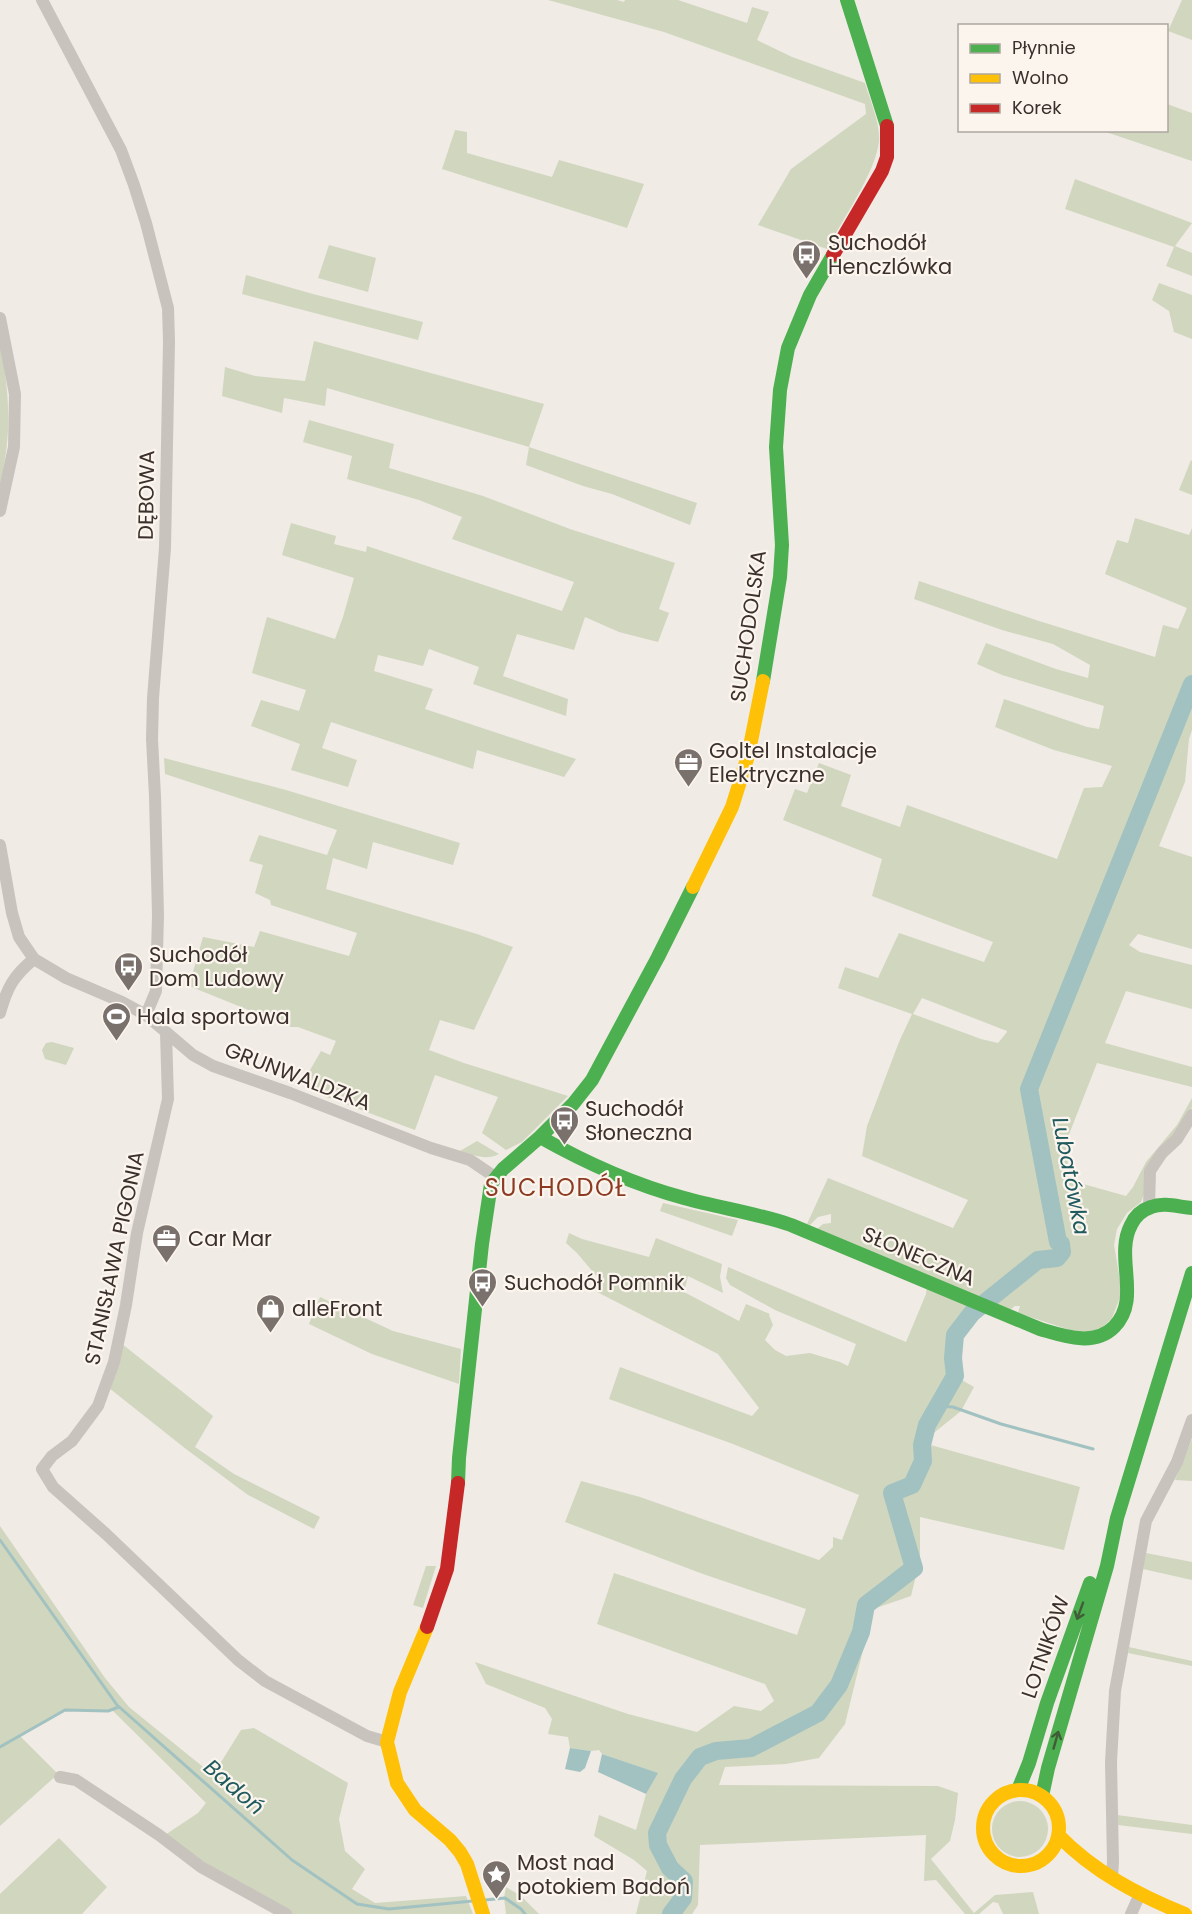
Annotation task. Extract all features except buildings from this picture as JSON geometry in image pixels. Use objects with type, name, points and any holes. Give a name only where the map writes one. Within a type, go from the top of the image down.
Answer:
[{"type":"street","name":"DĘBOWA","points":[[42,0],[121,150],[143,212],[168,308],[170,341],[165,537],[152,739],[158,915],[156,991],[146,1016]]},
{"type":"street","name":"SUCHODOLSKA","points":[[495,1177],[573,1104],[592,1080],[628,1016],[732,807],[748,756],[780,577],[782,545],[776,447],[780,390],[788,348],[810,295],[882,171],[887,157],[888,129],[884,112],[847,0]]},
{"type":"street","points":[[0,318],[15,394],[14,447],[0,512]]},
{"type":"street","points":[[0,845],[12,913],[19,937],[34,959],[15,976],[6,992],[0,1013]]},
{"type":"street","name":"GRUNWALDZKA","points":[[34,959],[66,978],[122,1002],[146,1016],[194,1055],[213,1066],[431,1148],[470,1160],[495,1177]]},
{"type":"street","name":"STANISŁAWA PIGONIA","points":[[166,1033],[168,1099],[137,1233],[126,1305],[114,1362],[98,1406],[72,1442],[52,1456],[42,1469],[53,1487],[106,1534],[238,1660],[276,1686],[367,1736],[387,1742]]},
{"type":"street","points":[[1192,1116],[1177,1139],[1162,1153],[1150,1171],[1149,1207],[1170,1205],[1192,1208]]},
{"type":"street","name":"SŁONECZNA","points":[[540,1137],[577,1158],[626,1179],[683,1198],[764,1216],[863,1254],[1040,1329],[1070,1337],[1093,1339],[1114,1328],[1124,1315],[1128,1287],[1122,1250],[1128,1228],[1138,1213],[1149,1207]]},
{"type":"street","points":[[479,1904],[460,1852],[450,1840],[415,1810],[403,1794],[397,1783],[387,1742],[400,1692],[424,1637],[447,1569],[458,1487],[459,1458],[482,1244],[491,1184],[495,1177]]},
{"type":"street","name":"LOTNIKÓW","points":[[1042,1796],[1048,1768],[1107,1566],[1117,1518],[1192,1273]]},
{"type":"street","points":[[1108,1875],[1114,1691],[1146,1521],[1177,1462],[1192,1420]]},
{"type":"street","name":"LOTNIKÓW","points":[[1018,1790],[1106,1538],[1117,1518]]},
{"type":"street","points":[[60,1777],[76,1780],[159,1835],[201,1867],[286,1914]]},
{"type":"street","points":[[1018,1790],[1030,1791],[1042,1796],[1056,1813],[1059,1824],[1055,1846],[1046,1857],[1036,1863],[1024,1866],[1002,1861],[992,1853],[983,1832],[984,1820],[989,1809],[1006,1793],[1018,1790]]},
{"type":"street","points":[[1058,1835],[1069,1847],[1108,1875],[1140,1894],[1185,1914]]},
{"type":"street","points":[[1046,1857],[1061,1859],[1108,1875]]},
{"type":"street","points":[[1131,1914],[1140,1894]]},
{"type":"green space","points":[[548,0],[617,0],[624,2],[625,0],[678,0],[747,23],[752,7],[769,12],[757,40],[792,57],[865,83],[878,126],[877,153],[858,196],[827,249],[758,225],[791,169],[866,114],[865,104],[664,32]]},
{"type":"green space","points":[[1182,0],[1192,0],[1192,40],[1168,31]]},
{"type":"green space","points":[[1168,104],[1192,113],[1192,161],[1106,132],[1168,132]]},
{"type":"green space","points":[[455,130],[467,132],[467,153],[552,177],[559,160],[644,184],[627,228],[442,169]]},
{"type":"green space","points":[[1075,179],[1192,223],[1175,246],[1192,253],[1192,276],[1166,266],[1174,247],[1065,209]]},
{"type":"green space","points":[[329,245],[376,258],[368,292],[318,278]]},
{"type":"green space","points":[[246,275],[423,322],[418,340],[242,294]]},
{"type":"green space","points":[[1159,283],[1192,295],[1192,339],[1174,332],[1169,311],[1152,300]]},
{"type":"green space","points":[[314,341],[544,404],[529,447],[327,388],[325,406],[284,398],[282,413],[222,396],[225,367],[255,376],[305,381]]},
{"type":"green space","points":[[0,344],[8,397],[8,431],[0,485]]},
{"type":"green space","points":[[309,420],[394,444],[389,468],[483,496],[570,529],[675,563],[659,609],[669,613],[658,642],[619,632],[585,617],[574,650],[517,634],[503,676],[568,699],[566,716],[473,684],[479,667],[429,649],[423,666],[378,655],[374,671],[433,689],[425,709],[576,759],[564,777],[477,750],[473,769],[331,722],[322,748],[357,760],[348,787],[291,770],[300,744],[251,726],[261,700],[299,711],[306,690],[252,673],[267,617],[335,639],[354,578],[282,555],[291,523],[336,536],[334,544],[366,552],[367,546],[562,611],[574,582],[452,539],[462,517],[419,500],[347,479],[352,456],[303,442]]},
{"type":"green space","points":[[529,447],[697,503],[690,525],[612,494],[526,465]]},
{"type":"green space","points":[[1192,461],[1192,495],[1179,490]]},
{"type":"green space","points":[[1135,518],[1189,535],[1192,528],[1192,730],[1185,782],[1159,846],[1192,857],[1192,949],[1138,934],[1129,945],[1140,952],[1192,965],[1192,1009],[1126,991],[1105,1043],[1192,1067],[1192,1087],[1097,1063],[1066,1142],[1069,1180],[1126,1196],[1146,1162],[1177,1125],[1192,1098],[1192,1107],[1161,1150],[1141,1202],[1127,1213],[1117,1229],[1114,1245],[1122,1292],[1112,1318],[1103,1327],[1090,1332],[1076,1332],[1018,1313],[1020,1306],[1011,1309],[983,1305],[957,1336],[955,1376],[974,1387],[961,1411],[930,1436],[927,1444],[1080,1487],[1064,1550],[920,1517],[920,1559],[911,1596],[873,1609],[845,1724],[819,1758],[786,1764],[725,1767],[719,1785],[938,1786],[958,1793],[950,1841],[931,1859],[974,1913],[995,1895],[1033,1892],[1039,1914],[1003,1914],[998,1903],[993,1902],[979,1914],[965,1914],[936,1880],[924,1881],[926,1835],[700,1845],[698,1905],[692,1914],[636,1914],[647,1871],[634,1860],[594,1836],[599,1815],[636,1830],[646,1794],[657,1773],[602,1754],[599,1750],[570,1748],[568,1737],[548,1734],[552,1719],[545,1708],[486,1684],[475,1662],[628,1714],[697,1732],[734,1706],[761,1711],[774,1701],[765,1684],[597,1624],[614,1573],[797,1635],[806,1609],[703,1574],[565,1522],[581,1481],[640,1497],[819,1560],[833,1547],[833,1537],[842,1540],[859,1495],[733,1444],[609,1399],[620,1367],[752,1416],[759,1408],[718,1354],[597,1292],[599,1279],[566,1243],[569,1233],[582,1239],[649,1257],[656,1238],[722,1264],[720,1277],[723,1293],[688,1276],[684,1292],[739,1321],[746,1304],[770,1314],[773,1325],[765,1340],[775,1350],[786,1356],[810,1353],[848,1366],[856,1344],[775,1310],[730,1285],[726,1278],[728,1267],[906,1342],[926,1294],[928,1275],[817,1229],[823,1224],[831,1223],[831,1214],[818,1217],[810,1225],[807,1224],[828,1178],[953,1228],[968,1200],[862,1156],[867,1126],[912,1014],[838,988],[845,967],[878,978],[899,933],[984,962],[993,942],[872,896],[882,859],[783,820],[795,789],[807,793],[819,763],[851,775],[841,806],[900,827],[907,805],[1057,859],[1084,788],[1102,787],[1112,766],[1054,750],[995,727],[1004,699],[1099,729],[1104,706],[1002,675],[977,664],[986,643],[1056,669],[1088,678],[1090,665],[1053,644],[1002,630],[914,599],[919,581],[1155,657],[1163,625],[1178,629],[1187,608],[1105,574],[1117,540],[1128,543]],"holes":[[[922,998],[1007,1031],[998,1043],[913,1014]]]},
{"type":"green space","points":[[164,758],[286,790],[460,843],[453,865],[373,842],[367,869],[333,858],[326,889],[513,947],[474,1030],[440,1020],[429,1050],[568,1096],[522,1142],[506,1150],[482,1133],[498,1097],[435,1075],[415,1130],[310,1091],[311,1087],[302,1084],[321,1051],[330,1055],[336,1041],[298,1027],[291,1027],[189,986],[203,937],[254,947],[260,931],[349,956],[357,933],[271,905],[270,900],[255,893],[263,865],[249,861],[259,835],[327,855],[337,830],[165,774]]},
{"type":"green space","points":[[52,1042],[74,1048],[66,1065],[45,1059],[42,1050],[46,1043]]},
{"type":"green space","points":[[477,1141],[499,1154],[485,1157],[460,1151]]},
{"type":"green space","points":[[663,1203],[738,1220],[732,1236],[660,1211]]},
{"type":"green space","points":[[320,1297],[393,1331],[461,1349],[459,1384],[372,1354],[309,1324]]},
{"type":"green space","points":[[122,1344],[213,1416],[195,1447],[234,1474],[320,1517],[314,1529],[248,1495],[109,1388]]},
{"type":"green space","points":[[1192,1439],[1192,1481],[1175,1480]]},
{"type":"green space","points":[[0,1526],[105,1678],[129,1707],[213,1775],[241,1730],[254,1728],[348,1783],[339,1819],[345,1851],[365,1869],[352,1889],[375,1903],[466,1896],[473,1914],[291,1914],[205,1863],[165,1835],[198,1813],[206,1803],[113,1711],[65,1710],[19,1735],[58,1774],[0,1826]]},
{"type":"green space","points":[[1146,1553],[1192,1562],[1192,1580],[1143,1569]]},
{"type":"green space","points":[[426,1566],[436,1566],[423,1608],[413,1605]]},
{"type":"green space","points":[[1129,1647],[1192,1661],[1192,1666],[1128,1653]]},
{"type":"green space","points":[[1014,1801],[1026,1801],[1036,1805],[1044,1813],[1048,1829],[1044,1845],[1036,1853],[1026,1857],[1014,1857],[1004,1853],[996,1845],[992,1835],[992,1823],[996,1813],[1004,1805]]},
{"type":"green space","points":[[1117,1815],[1192,1825],[1192,1834],[1118,1825]]},
{"type":"green space","points":[[59,1838],[107,1887],[82,1914],[0,1914],[0,1894]]},
{"type":"green space","points":[[506,1887],[521,1896],[539,1914],[506,1914],[504,1898]]},
{"type":"water","points":[[570,1748],[591,1751],[585,1768],[580,1772],[565,1769]]},
{"type":"water","points":[[602,1754],[658,1773],[646,1794],[598,1772]]},
{"type":"waterway","name":"Lubatówka","points":[[671,1914],[683,1898],[684,1881],[670,1868],[658,1845],[657,1833],[683,1779],[700,1757],[716,1751],[751,1748],[818,1713],[839,1685],[861,1632],[866,1605],[914,1568],[892,1493],[912,1485],[923,1461],[922,1445],[927,1425],[955,1376],[953,1358],[955,1335],[972,1313],[1038,1260],[1057,1258],[1062,1252],[1061,1244],[1058,1242],[1029,1089],[1192,684]]},
{"type":"waterway","points":[[937,1406],[953,1407],[1001,1424],[1093,1449]]},
{"type":"waterway","name":"Badoń","points":[[0,1540],[117,1705],[292,1860],[357,1904],[389,1909],[473,1901]]},
{"type":"waterway","points":[[0,1747],[65,1710],[108,1711],[119,1707]]},
{"type":"waterway","name":"Badoń","points":[[485,1900],[505,1898],[525,1914]]},
{"type":"traffic: fast","points":[[847,0],[887,126]]},
{"type":"traffic: fast","points":[[763,681],[780,577],[782,545],[776,447],[780,390],[788,348],[810,295],[833,255]]},
{"type":"traffic: fast","points":[[458,1483],[482,1244],[491,1184],[503,1169],[573,1104],[592,1080],[693,887]]},
{"type":"traffic: fast","points":[[540,1137],[575,1156],[628,1179],[684,1198],[791,1225],[1040,1329],[1079,1338],[1097,1337],[1106,1333],[1122,1316],[1127,1291],[1125,1250],[1131,1225],[1137,1216],[1156,1206],[1192,1208]]},
{"type":"traffic: fast","points":[[1042,1796],[1048,1768],[1107,1566],[1117,1518],[1192,1273]]},
{"type":"traffic: fast","points":[[1018,1790],[1090,1583]]},
{"type":"traffic: slow","points":[[693,887],[732,807],[748,756],[763,681]]},
{"type":"traffic: slow","points":[[427,1627],[400,1692],[387,1742],[397,1783],[415,1810],[450,1840],[460,1852],[467,1864],[483,1914]]},
{"type":"traffic: slow","points":[[1021,1790],[1035,1793],[1048,1801],[1056,1814],[1059,1828],[1056,1842],[1048,1855],[1035,1863],[1021,1866],[1007,1863],[994,1855],[986,1842],[983,1828],[986,1814],[994,1801],[1007,1793],[1021,1790]]},
{"type":"traffic: slow","points":[[1058,1835],[1086,1860],[1117,1881],[1185,1914]]},
{"type":"traffic: jam","points":[[833,255],[882,171],[887,157],[887,126]]},
{"type":"traffic: jam","points":[[427,1627],[447,1569],[458,1483]]},
{"type":"place","name":"Suchodół Henczlówka","points":[[807,280]]},
{"type":"place","name":"Goltel Instalacje Elektryczne","points":[[688,788]]},
{"type":"place","name":"Suchodół Dom Ludowy","points":[[128,992]]},
{"type":"place","name":"Hala sportowa","points":[[116,1042]]},
{"type":"place","name":"Suchodół Słoneczna","points":[[564,1146]]},
{"type":"place","name":"Car Mar","points":[[167,1264]]},
{"type":"place","name":"Suchodół Pomnik","points":[[483,1308]]},
{"type":"place","name":"alleFront","points":[[271,1334]]},
{"type":"place","name":"Most nad potokiem Badoń","points":[[496,1900]]},
{"type":"district","name":"SUCHODÓŁ","points":[[556,1187]]}]
